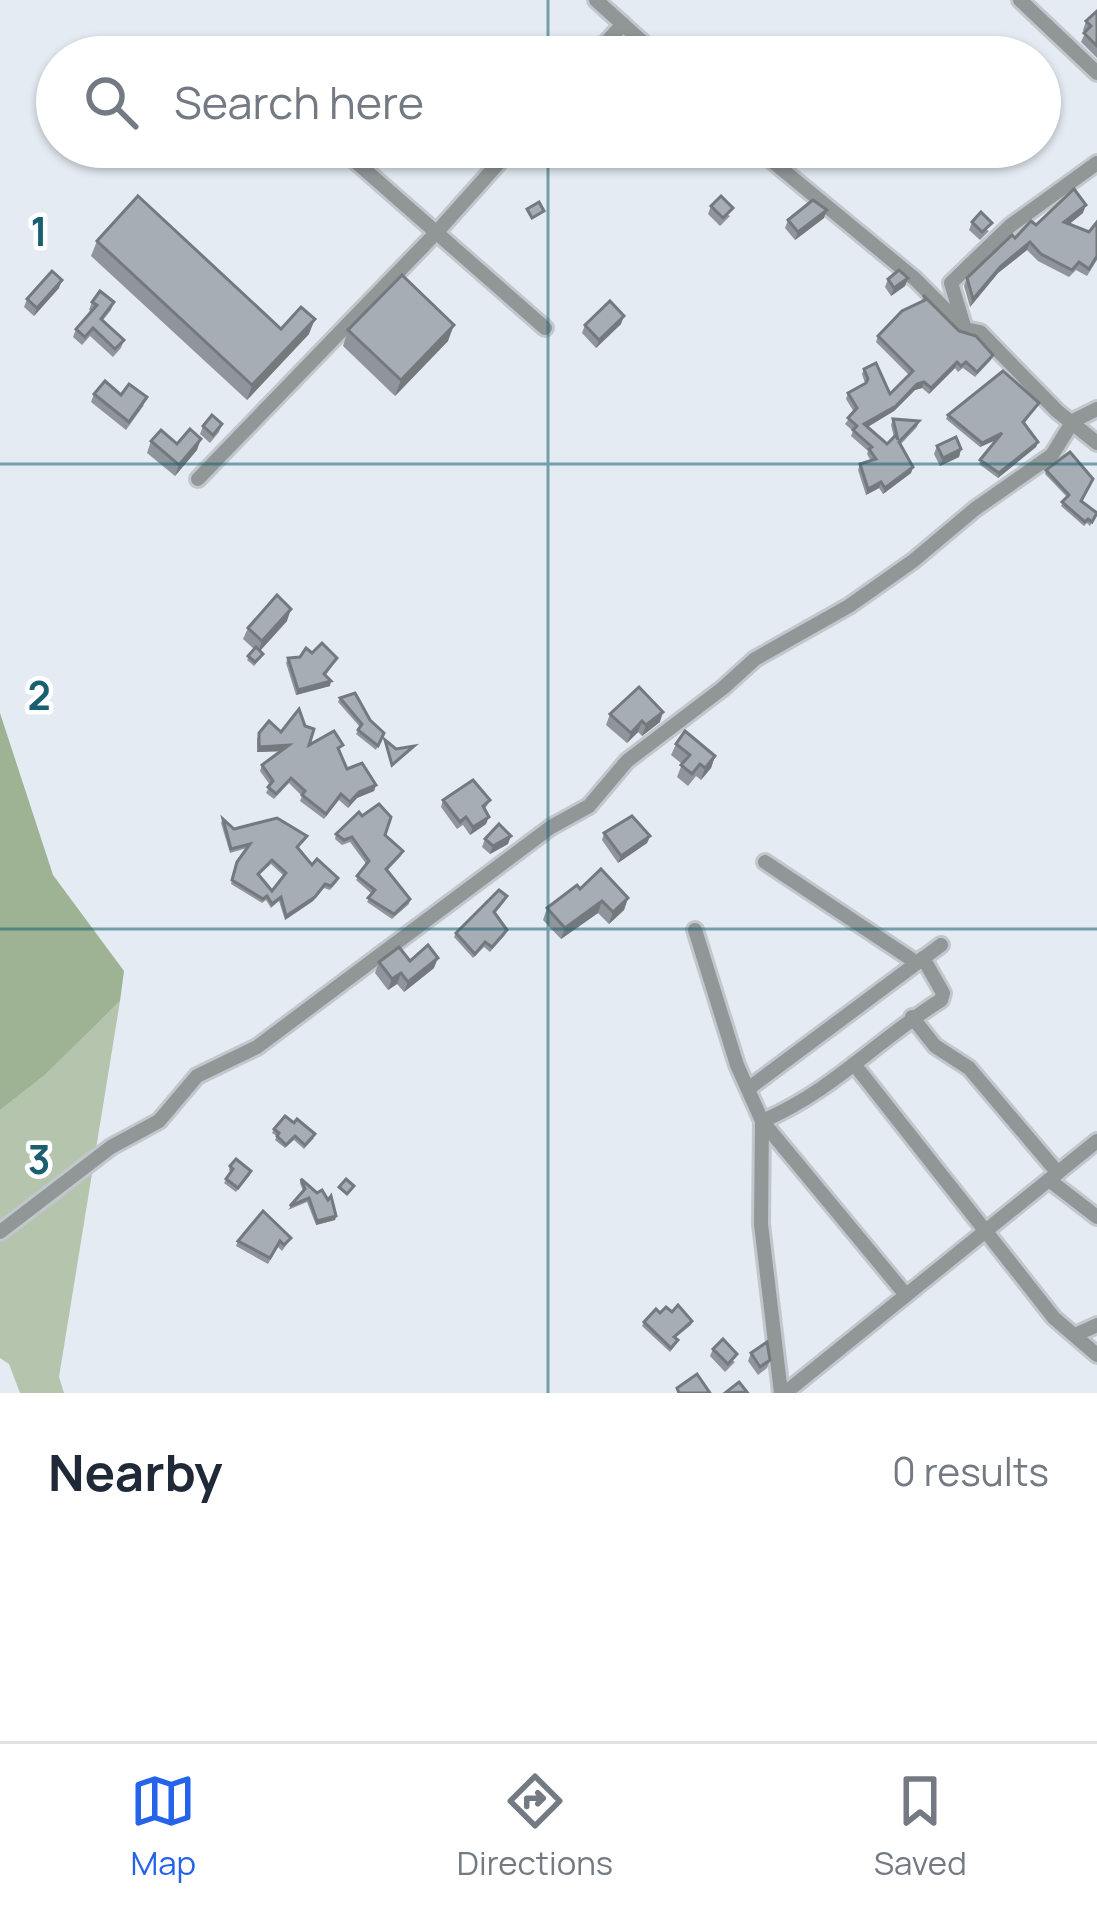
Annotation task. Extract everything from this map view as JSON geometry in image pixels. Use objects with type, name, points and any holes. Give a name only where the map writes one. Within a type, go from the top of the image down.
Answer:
[{"type":"street","points":[[596,0],[636,36]]},
{"type":"street","points":[[1020,0],[1058,36]]},
{"type":"street","points":[[612,36],[623,24]]},
{"type":"street","points":[[1061,39],[1097,73]]},
{"type":"street","points":[[965,329],[951,283],[1010,226],[1097,163]]},
{"type":"street","points":[[362,168],[544,328]]},
{"type":"street","points":[[198,479],[494,168]]},
{"type":"street","points":[[780,168],[915,279],[965,329],[980,332],[1057,411],[1097,443]]},
{"type":"street","points":[[0,1232],[111,1148],[159,1120],[197,1076],[257,1047],[551,827],[589,806],[627,761],[755,659],[849,606],[1052,455],[1073,421],[1097,409]]},
{"type":"street","points":[[762,1121],[803,1104],[944,997],[920,960],[765,862]]},
{"type":"street","points":[[695,931],[762,1121],[906,1295]]},
{"type":"street","points":[[748,1089],[941,945]]},
{"type":"street","points":[[912,1017],[935,1046],[969,1068],[1054,1176],[1097,1217]]},
{"type":"street","points":[[854,1064],[1054,1318],[1097,1354]]},
{"type":"street","points":[[762,1121],[761,1224],[783,1393]]},
{"type":"street","points":[[783,1393],[1097,1141]]},
{"type":"street","points":[[1075,1335],[1097,1325]]},
{"type":"green space","points":[[0,713],[53,875],[124,971],[120,1001],[45,1075],[0,1110]]},
{"type":"green space","points":[[120,1001],[59,1377],[64,1393],[20,1393],[9,1364],[0,1358],[0,1110],[45,1075]]},
{"type":"building","points":[[1097,11],[1097,46],[1084,33],[1091,26],[1086,21]]},
{"type":"building","points":[[1074,189],[1086,205],[1064,222],[1089,232],[1097,222],[1097,256],[1089,269],[1079,262],[1072,270],[1041,254],[1030,242],[973,299],[967,278],[1012,235],[1015,238],[1031,221],[1036,225]]},
{"type":"building","points":[[138,196],[281,329],[301,307],[315,319],[252,385],[97,241]]},
{"type":"building","points":[[721,196],[733,208],[723,218],[711,206]]},
{"type":"building","points":[[813,200],[827,210],[798,232],[788,220]]},
{"type":"building","points":[[539,202],[544,211],[532,218],[527,209]]},
{"type":"building","points":[[981,212],[992,223],[982,232],[972,222]]},
{"type":"building","points":[[899,270],[908,278],[894,288],[888,279]]},
{"type":"building","points":[[52,271],[62,280],[37,308],[27,299]]},
{"type":"building","points":[[402,275],[454,325],[401,380],[348,330]]},
{"type":"building","points":[[100,291],[114,302],[101,319],[124,340],[115,349],[93,328],[85,337],[76,329],[97,305],[92,302]]},
{"type":"building","points":[[927,299],[959,331],[976,336],[993,355],[977,372],[966,362],[961,366],[957,362],[931,388],[924,382],[917,384],[896,406],[864,424],[887,444],[896,435],[898,440],[893,419],[919,421],[899,442],[913,467],[885,488],[881,482],[868,489],[860,464],[876,459],[872,447],[853,430],[857,426],[848,418],[857,408],[848,393],[866,383],[864,369],[876,363],[890,394],[913,371],[878,336],[902,311]]},
{"type":"building","points":[[610,301],[624,316],[599,340],[585,325]]},
{"type":"building","points":[[1003,371],[1039,403],[1023,422],[1038,442],[999,473],[980,460],[1002,433],[982,443],[948,415]]},
{"type":"building","points":[[105,381],[121,395],[129,384],[147,397],[129,422],[94,394]]},
{"type":"building","points":[[212,415],[222,424],[213,435],[203,426]]},
{"type":"building","points":[[190,429],[201,439],[179,465],[151,441],[161,430],[177,444]]},
{"type":"building","points":[[956,437],[961,449],[943,458],[937,446]]},
{"type":"building","points":[[1070,452],[1093,479],[1081,501],[1097,513],[1092,522],[1085,522],[1062,502],[1069,495],[1046,470]]},
{"type":"building","points":[[277,595],[291,609],[262,641],[248,628]]},
{"type":"building","points":[[322,643],[337,658],[324,674],[331,681],[298,690],[288,658],[300,657],[306,648],[312,653]]},
{"type":"building","points":[[256,647],[263,654],[255,662],[248,656]]},
{"type":"building","points":[[639,687],[663,712],[646,725],[642,721],[631,733],[610,714]]},
{"type":"building","points":[[355,693],[370,720],[384,733],[378,746],[358,730],[362,724],[340,698]]},
{"type":"building","points":[[299,709],[305,726],[314,729],[309,745],[334,731],[343,745],[338,748],[347,769],[362,763],[376,785],[350,802],[341,794],[326,814],[302,795],[305,791],[291,778],[276,794],[268,787],[273,781],[262,765],[289,745],[259,747],[259,733],[269,721],[281,732]]},
{"type":"building","points":[[685,731],[715,756],[692,774],[681,765],[690,755],[676,744]]},
{"type":"building","points":[[385,740],[396,749],[414,746],[392,765]]},
{"type":"building","points":[[473,780],[490,800],[483,806],[489,817],[473,827],[466,817],[460,822],[443,800]]},
{"type":"building","points":[[379,804],[391,817],[385,835],[403,851],[386,869],[410,899],[394,914],[368,898],[375,890],[357,876],[369,861],[352,837],[344,840],[336,834],[359,812],[362,816]]},
{"type":"building","points":[[632,816],[650,836],[621,856],[604,833]]},
{"type":"building","points":[[277,818],[307,836],[297,847],[312,865],[317,859],[338,878],[286,916],[281,897],[272,904],[267,896],[263,899],[232,880],[250,844],[231,849],[223,819],[234,829]],"holes":[[[272,860],[286,873],[272,891],[258,874]]]},
{"type":"building","points":[[499,824],[511,836],[493,846],[485,839]]},
{"type":"building","points":[[601,869],[628,898],[613,912],[602,901],[565,928],[547,908],[577,885],[580,889]]},
{"type":"building","points":[[499,890],[507,896],[494,912],[507,930],[492,947],[485,942],[475,954],[456,933]]},
{"type":"building","points":[[428,945],[438,958],[408,982],[401,973],[392,979],[379,962],[399,947],[410,961]]},
{"type":"building","points":[[285,1116],[294,1123],[297,1119],[315,1134],[305,1145],[295,1136],[286,1145],[277,1136],[274,1129]]},
{"type":"building","points":[[236,1159],[251,1171],[238,1188],[226,1179]]},
{"type":"building","points":[[301,1179],[317,1193],[322,1190],[328,1200],[331,1196],[336,1216],[317,1221],[309,1198],[290,1206],[305,1189]]},
{"type":"building","points":[[346,1179],[354,1186],[347,1194],[339,1187]]},
{"type":"building","points":[[263,1211],[291,1238],[284,1245],[280,1241],[270,1258],[238,1241]]},
{"type":"building","points":[[678,1305],[692,1321],[674,1337],[678,1340],[671,1348],[644,1322],[656,1309],[660,1313],[666,1307],[672,1312]]},
{"type":"building","points":[[723,1339],[737,1354],[728,1364],[713,1349]]},
{"type":"building","points":[[767,1342],[770,1360],[760,1367],[751,1353]]},
{"type":"building","points":[[697,1374],[710,1393],[679,1393],[677,1388]]},
{"type":"building","points":[[739,1382],[747,1392],[725,1393]]}]
